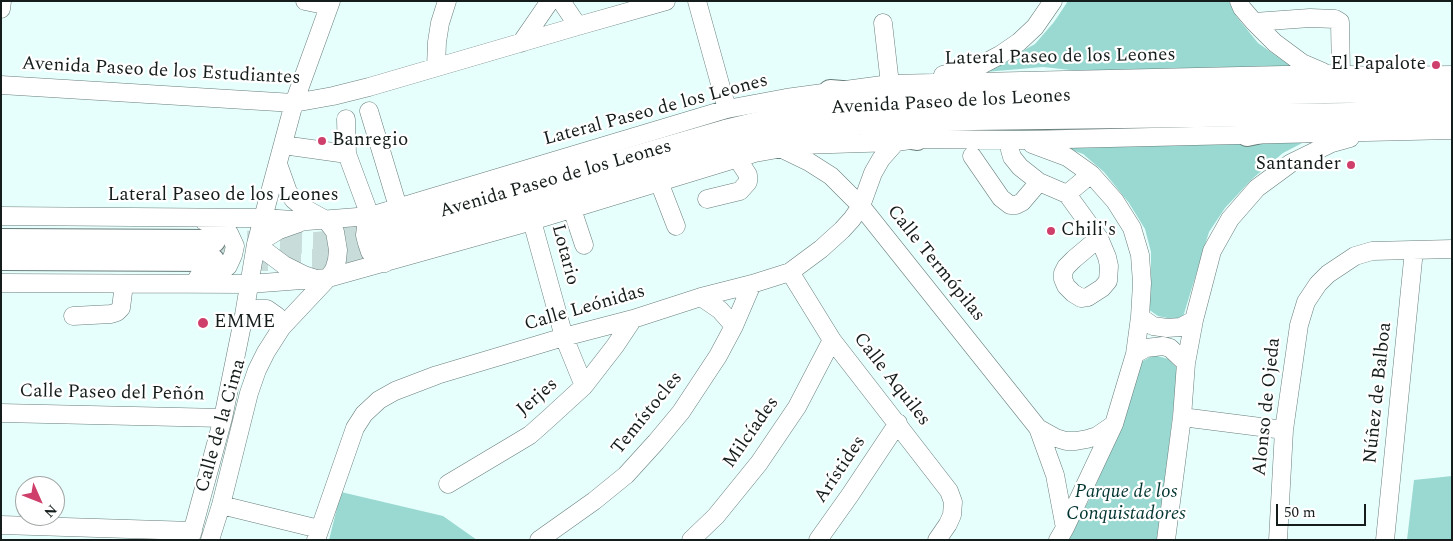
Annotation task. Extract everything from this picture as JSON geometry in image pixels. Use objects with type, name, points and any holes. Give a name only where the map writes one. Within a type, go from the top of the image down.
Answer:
[{"type":"main road","points":[[1331,80],[1424,76]]},
{"type":"main road","name":"Avenida Paseo de los Leones","points":[[378,239],[716,134],[800,113],[860,104],[1331,80],[1452,91]]},
{"type":"main road","points":[[830,91],[950,100]]},
{"type":"main road","name":"Avenida Paseo de los Leones","points":[[378,239],[780,135],[814,128],[866,123],[1019,118],[1452,111]]},
{"type":"main road","points":[[1247,134],[1349,114]]},
{"type":"main road","points":[[837,126],[906,141]]},
{"type":"main road","points":[[1,240],[214,250],[1,259]]},
{"type":"street","points":[[1,9],[2,1]]},
{"type":"street","points":[[305,1],[330,4]]},
{"type":"street","points":[[436,67],[440,23],[448,1]]},
{"type":"street","points":[[521,43],[550,1]]},
{"type":"street","points":[[561,1],[578,26]]},
{"type":"street","name":"Avenida Paseo de los Estudiantes","points":[[1,85],[294,103],[369,87],[666,1]]},
{"type":"street","points":[[697,1],[727,109]]},
{"type":"street","points":[[883,23],[899,83],[962,71],[983,64],[1000,55],[1019,42],[1035,27],[1053,1]]},
{"type":"street","points":[[1239,1],[1242,8],[1254,22],[1275,43],[1302,63],[1331,80],[1340,22],[1336,19],[1310,18],[1254,22]]},
{"type":"street","name":"Calle de la Cima","points":[[192,535],[222,418],[244,316],[256,244],[294,103],[330,4]]},
{"type":"street","points":[[1424,76],[1452,75]]},
{"type":"street","name":"Lateral Paseo de los Leones","points":[[1,216],[316,220],[378,239],[398,207],[727,109],[830,91],[899,83],[1331,80]]},
{"type":"street","points":[[369,111],[398,207]]},
{"type":"street","points":[[346,119],[347,154],[378,239]]},
{"type":"street","points":[[1166,540],[1182,417],[1186,363],[1194,320],[1212,251],[1230,219],[1257,188],[1291,163],[1332,144],[1374,132],[1452,130]]},
{"type":"street","name":"Avenida Paseo de los Leones","points":[[249,284],[323,279],[378,239],[532,221],[737,158],[780,148],[809,144],[1374,132]]},
{"type":"street","points":[[1062,534],[1114,424],[1135,354],[1142,283],[1140,255],[1132,228],[1115,201],[1091,174],[1067,157],[1017,140],[1010,150],[1015,162],[1039,182],[1067,194],[1099,238]]},
{"type":"street","name":"Calle Leónidas","points":[[318,534],[355,428],[364,414],[379,400],[395,391],[437,375],[790,272],[821,249],[842,230],[861,206],[873,173],[881,158],[906,141]]},
{"type":"street","points":[[283,145],[347,154]]},
{"type":"street","name":"Calle Termópilas","points":[[780,148],[809,162],[831,176],[861,206],[1038,428],[1055,475],[1062,534]]},
{"type":"street","points":[[972,156],[1001,198],[1010,205],[1022,202],[1039,182]]},
{"type":"street","points":[[707,199],[740,191],[748,182],[748,175],[737,158]]},
{"type":"street","name":"Calle de la Cima","points":[[210,540],[257,370],[282,327],[323,279],[334,270],[338,250],[335,232],[316,220],[294,200],[288,192],[278,164]]},
{"type":"street","points":[[1067,194],[1091,174]]},
{"type":"street","points":[[659,182],[676,226]]},
{"type":"street","points":[[572,209],[584,245]]},
{"type":"street","points":[[158,284],[218,274],[228,266],[235,246],[229,233],[218,226],[207,222],[168,217]]},
{"type":"street","points":[[316,220],[288,226],[256,244],[284,265],[304,275],[323,279]]},
{"type":"street","name":"Lotario","points":[[532,221],[564,337],[584,386]]},
{"type":"street","name":"Alonso de Ojeda","points":[[1278,540],[1284,430],[1299,325],[1306,302],[1318,284],[1328,274],[1355,256],[1372,251],[1452,249]]},
{"type":"street","name":"Núñez de Balboa","points":[[1385,540],[1414,250]]},
{"type":"street","name":"Calle Aquiles","points":[[790,272],[832,340],[949,491],[953,502],[952,515],[937,540]]},
{"type":"street","points":[[1,282],[249,284]]},
{"type":"street","points":[[73,316],[118,312],[121,308],[124,284]]},
{"type":"street","name":"Temístocles","points":[[539,540],[594,501],[626,475],[681,412],[718,356],[734,326],[752,284]]},
{"type":"street","points":[[701,297],[720,310],[734,326]]},
{"type":"street","points":[[244,316],[254,309],[267,309],[277,316],[282,327]]},
{"type":"street","points":[[1140,317],[1153,326],[1167,328],[1181,326],[1194,320]]},
{"type":"street","name":"Jerjes","points":[[448,484],[530,435],[548,420],[584,386],[615,346],[633,318]]},
{"type":"street","name":"Milcíades","points":[[691,540],[716,516],[759,464],[797,407],[832,340]]},
{"type":"street","points":[[1135,354],[1146,348],[1163,346],[1177,352],[1186,363]]},
{"type":"street","name":"Calle Paseo del Peñón","points":[[1,413],[222,418]]},
{"type":"street","points":[[1182,417],[1284,430]]},
{"type":"street","name":"Arístides","points":[[818,540],[898,423]]},
{"type":"street","name":"Calle Termópilas","points":[[1038,428],[1056,438],[1076,441],[1087,440],[1097,436],[1114,424]]},
{"type":"street","points":[[221,505],[318,534]]},
{"type":"street","points":[[1,525],[192,535]]},
{"type":"green space","points":[[1068,1],[1229,1],[1236,16],[1258,43],[1296,70],[1089,72],[1043,67],[985,72],[1035,44],[1054,22]]},
{"type":"green space","points":[[1310,139],[1283,153],[1252,179],[1225,208],[1209,232],[1183,317],[1172,319],[1158,316],[1148,309],[1146,301],[1151,275],[1151,252],[1145,229],[1129,203],[1104,172],[1083,154],[1061,146]]},
{"type":"green space","name":"Parque de los Conquistadores","points":[[1154,355],[1168,359],[1178,369],[1158,540],[1066,540],[1091,497],[1118,430],[1141,362]]},
{"type":"green space","points":[[1452,476],[1452,540],[1407,540],[1414,480]]},
{"type":"green space","points":[[341,492],[443,516],[477,540],[329,540]]},
{"type":"tunnel","points":[[214,241],[317,243],[377,231]]},
{"type":"tunnel","points":[[213,260],[318,260],[351,255],[382,247]]},
{"type":"place","name":"El Papalote","points":[[1436,65]]},
{"type":"place","name":"Banregio","points":[[322,141]]},
{"type":"place","name":"Santander","points":[[1351,165]]},
{"type":"place","name":"Chili's","points":[[1051,231]]},
{"type":"place","name":"EMME","points":[[203,323]]}]
